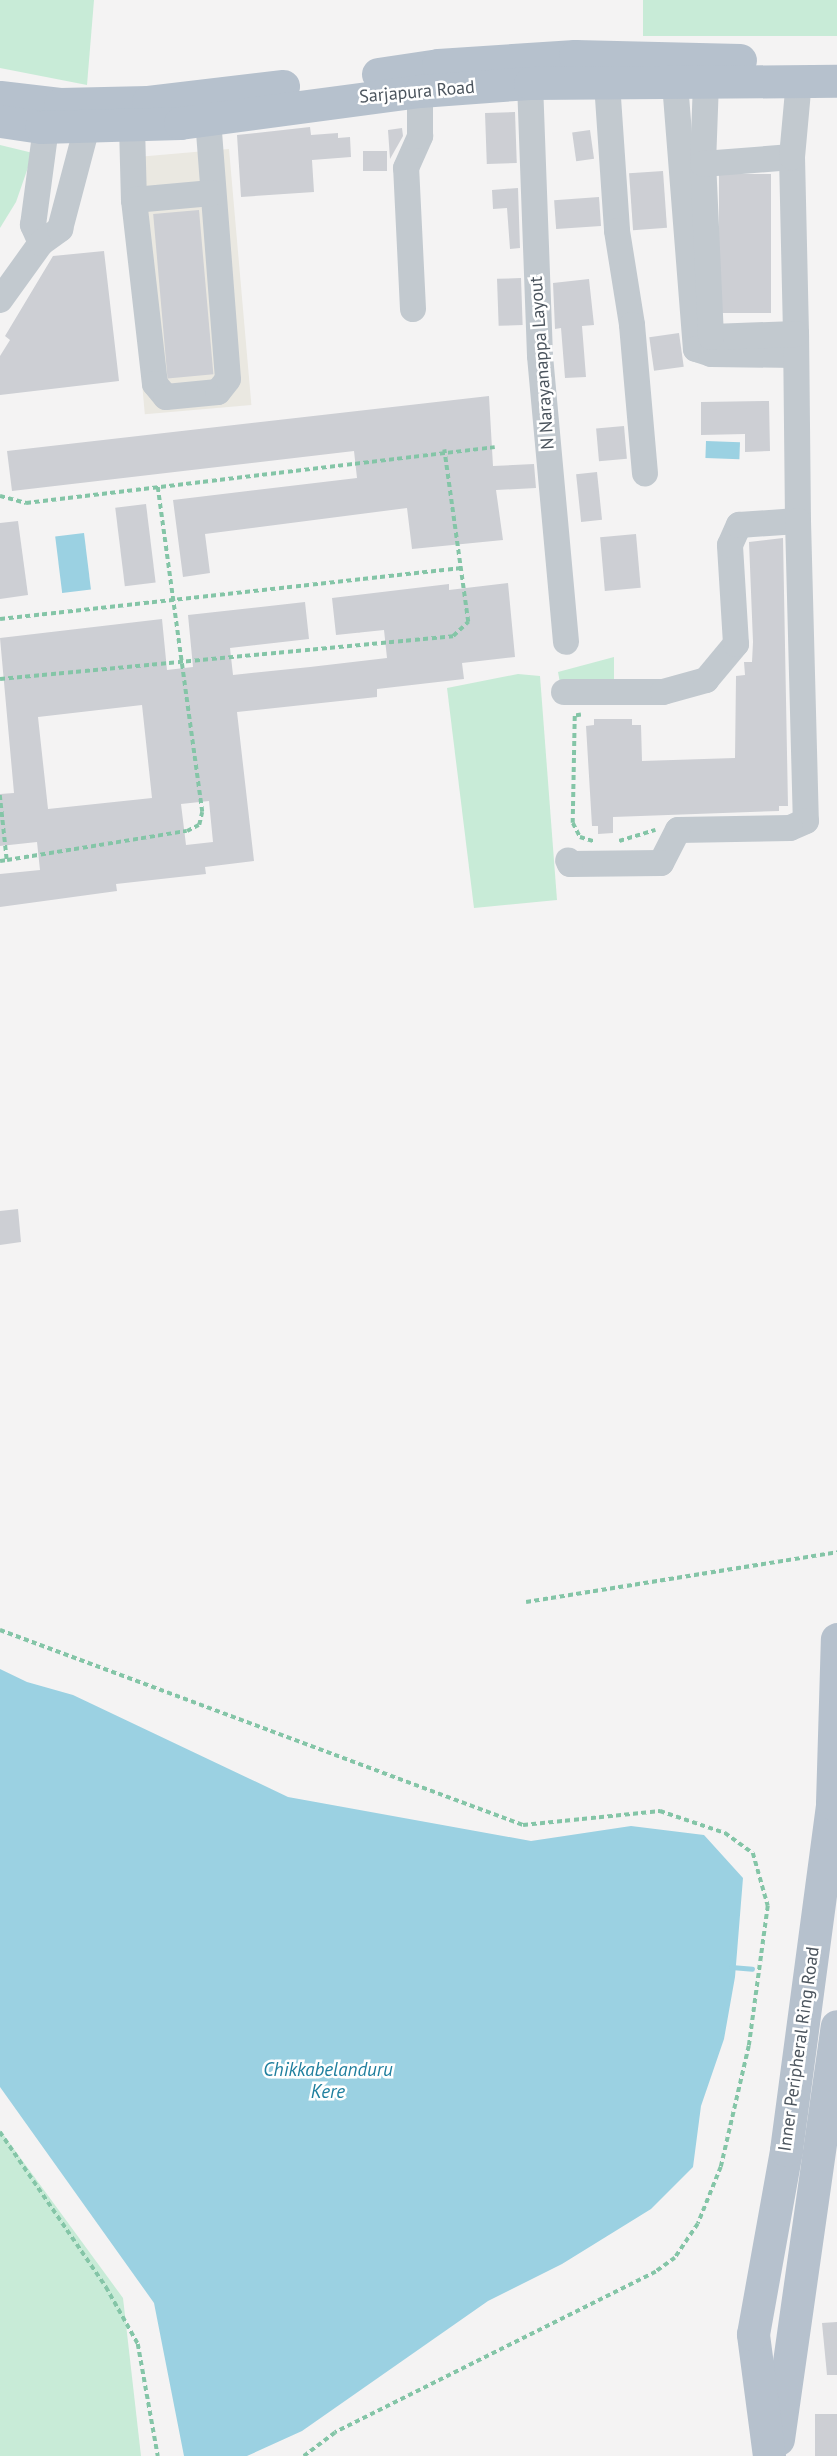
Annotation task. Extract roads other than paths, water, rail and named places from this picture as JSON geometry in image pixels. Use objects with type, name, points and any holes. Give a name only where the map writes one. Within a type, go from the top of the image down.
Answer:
[{"type":"main road","name":"Sarjapura Road","points":[[0,97],[61,104],[323,92],[420,91],[530,83],[586,73],[837,63]]},
{"type":"main road","name":"Sarjapura Road","points":[[0,121],[47,127],[87,127],[208,119],[438,65],[586,73],[690,83],[837,81]]},
{"type":"main road","name":"Inner Peripheral Ring Road","points":[[769,2456],[753,2334],[786,2150],[832,1803],[837,1639]]},
{"type":"main road","name":"Inner Peripheral Ring Road","points":[[776,2456],[837,2026]]},
{"type":"street","points":[[586,73],[617,231],[632,325],[645,473]]},
{"type":"street","points":[[568,860],[570,864],[661,863],[678,830],[790,828],[806,821],[792,157],[799,80]]},
{"type":"street","name":"N Narayanappa Layout","points":[[530,83],[540,356],[566,642]]},
{"type":"street","points":[[690,83],[702,164],[711,337],[796,344]]},
{"type":"street","points":[[690,83],[691,331],[696,349],[711,354],[796,344]]},
{"type":"street","points":[[412,309],[406,168],[419,136],[420,91]]},
{"type":"street","points":[[132,126],[134,200],[155,384],[166,397],[218,392],[228,379],[208,119]]},
{"type":"street","points":[[41,243],[33,225],[47,127]]},
{"type":"street","points":[[0,300],[41,243],[60,229],[68,212],[87,127]]},
{"type":"street","points":[[702,164],[792,157]]},
{"type":"street","points":[[134,200],[212,193]]},
{"type":"street","points":[[564,692],[663,692],[706,680],[736,644],[730,545],[739,524],[798,521]]},
{"type":"water","points":[[706,441],[740,442],[739,459],[705,458]]},
{"type":"water","points":[[84,533],[91,590],[62,593],[55,537]]},
{"type":"water","name":"Chikkabelanduru Kere","points":[[0,1669],[27,1682],[73,1695],[288,1797],[531,1841],[631,1826],[704,1835],[743,1878],[735,1977],[724,2039],[701,2106],[693,2167],[651,2209],[562,2264],[488,2301],[302,2431],[247,2456],[184,2456],[154,2303],[0,2087]]},
{"type":"waterway","points":[[731,1967],[752,1969]]}]
